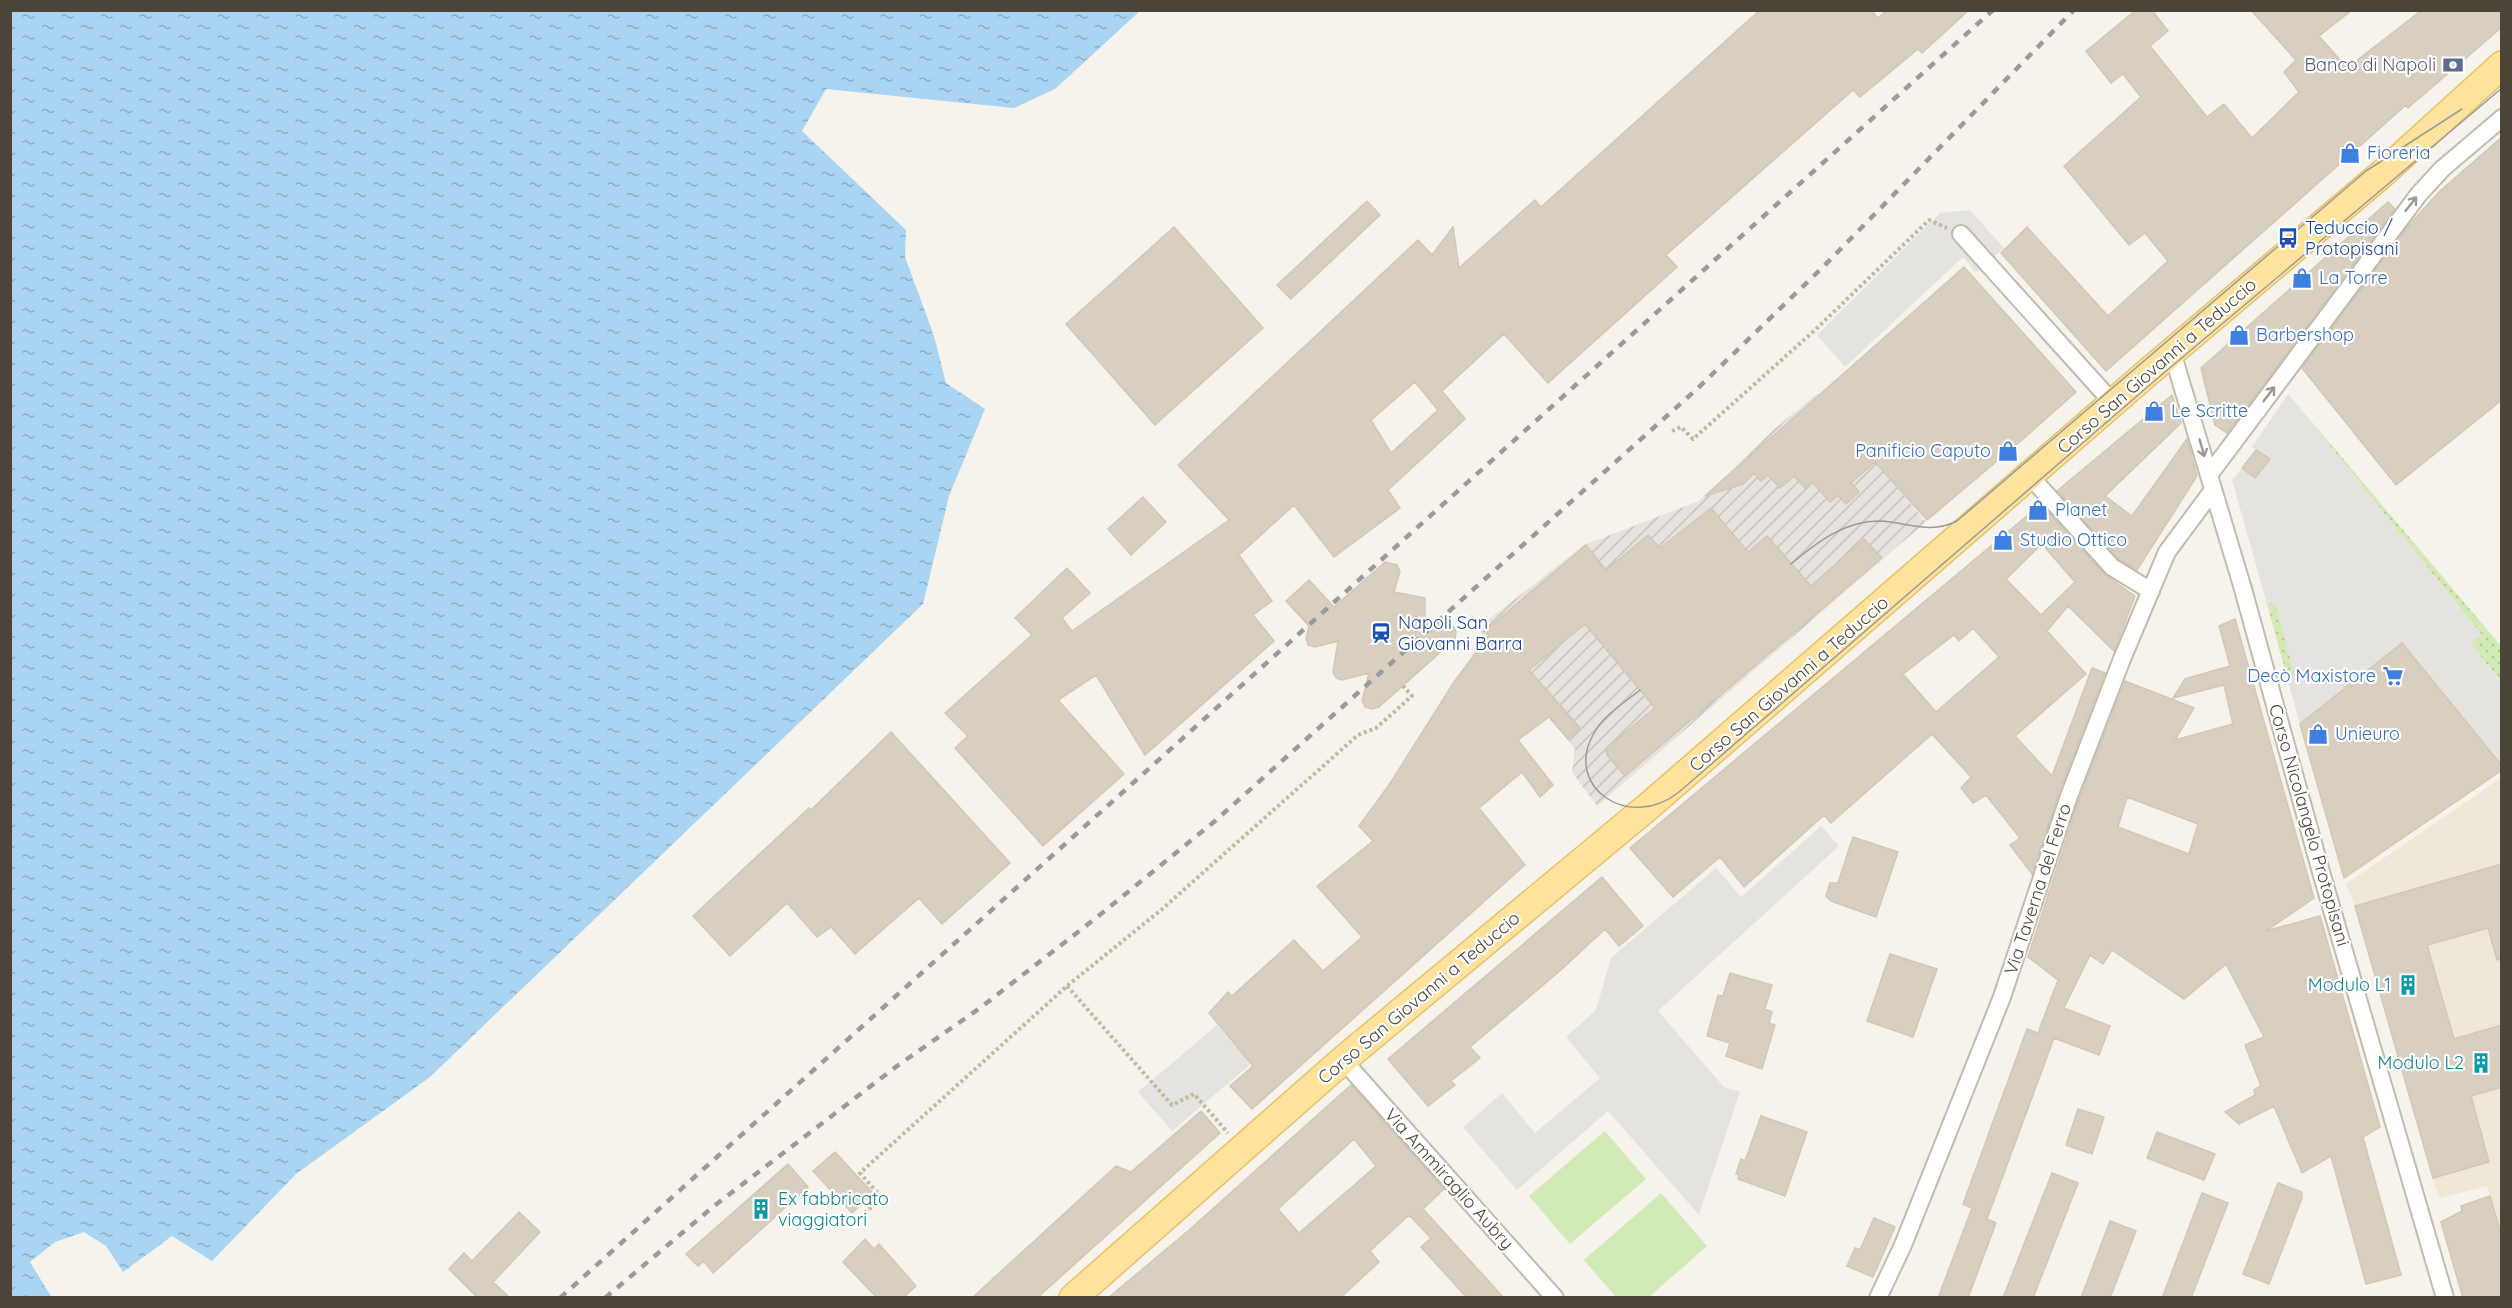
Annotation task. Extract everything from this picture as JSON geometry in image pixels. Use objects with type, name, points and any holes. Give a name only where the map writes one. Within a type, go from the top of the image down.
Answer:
[{"type":"main road","name":"Corso San Giovanni a Teduccio","points":[[1073,1298],[1343,1060],[1650,805],[2029,475],[2383,173],[2502,65]]},
{"type":"main road","points":[[2383,173],[2428,148],[2502,87]]},
{"type":"street","name":"Via Taverna del Ferro","points":[[1878,1298],[1903,1245],[2002,997],[2069,796],[2167,552],[2211,482],[2419,194],[2442,169],[2502,118]]},
{"type":"street","points":[[1961,234],[2113,403]]},
{"type":"street","name":"Corso Nicolangelo Protopisani","points":[[2172,352],[2445,1298]]},
{"type":"street","points":[[2029,475],[2112,567],[2151,591]]},
{"type":"street","name":"Via Ammiraglio Aubry","points":[[1343,1060],[1555,1298]]},
{"type":"path","points":[[1672,431],[1681,428],[1693,439],[1815,330],[1929,220],[1961,234]]},
{"type":"path","points":[[860,1217],[882,1198],[860,1173],[1067,986],[1161,910],[1358,735],[1376,728],[1412,696],[1403,686]]},
{"type":"path","points":[[1067,986],[1172,1105],[1194,1094],[1232,1137]]},
{"type":"shaded area","points":[[1970,210],[2004,248],[1976,273],[1963,257],[1845,367],[1817,335],[1940,213]]},
{"type":"shaded area","points":[[1818,393],[1926,522],[1597,806],[1572,772],[1575,749],[1478,628],[1584,545],[1699,501],[1772,431]]},
{"type":"shaded area","points":[[2288,394],[2481,634],[2471,644],[2498,679],[2501,677],[2501,767],[2300,724],[2288,681],[2295,675],[2275,603],[2267,604],[2232,480],[2242,468],[2255,478],[2269,460],[2252,447]]},
{"type":"shaded area","points":[[2501,778],[2501,1237],[2487,1186],[2440,1198],[2436,1189],[2355,906],[2346,884]]},
{"type":"shaded area","points":[[1821,826],[1839,846],[1658,1011],[1724,1087],[1740,1092],[1699,1215],[1608,1111],[1517,1190],[1463,1127],[1502,1093],[1535,1133],[1600,1078],[1566,1037],[1596,1010],[1611,958],[1716,868],[1741,897]]},
{"type":"shaded area","points":[[1217,1025],[1251,1064],[1172,1131],[1138,1092]]},
{"type":"green space","points":[[2290,396],[2501,646],[2501,677],[2499,679],[2470,644],[2481,634]]},
{"type":"green space","points":[[2275,602],[2295,675],[2288,681],[2267,604]]},
{"type":"green space","points":[[1605,1131],[1646,1179],[1570,1244],[1529,1196]]},
{"type":"green space","points":[[1661,1193],[1707,1246],[1649,1297],[1616,1297],[1584,1260]]},
{"type":"water","points":[[10,11],[1140,11],[1055,89],[1014,108],[826,89],[802,131],[906,230],[905,257],[934,336],[946,383],[985,409],[949,496],[923,604],[430,1077],[296,1174],[212,1261],[172,1236],[123,1272],[106,1246],[84,1232],[55,1242],[30,1262],[52,1298],[10,1297]]},
{"type":"building","points":[[1760,10],[1871,10],[1878,18],[1887,10],[1969,10],[1922,53],[1918,49],[1860,97],[1853,90],[1666,255],[1677,267],[1548,383],[1504,334],[1442,391],[1465,419],[1388,490],[1400,508],[1334,557],[1294,505],[1239,555],[1272,601],[1253,615],[1274,641],[1145,755],[1096,675],[1058,700],[1124,774],[1043,846],[955,748],[968,736],[945,713],[1032,635],[1015,618],[1067,568],[1090,593],[1062,618],[1072,631],[1229,520],[1178,465],[1418,240],[1432,255],[1453,227],[1459,268],[1535,200],[1541,207]],"holes":[[[1415,382],[1438,410],[1391,453],[1371,420]]]},
{"type":"building","points":[[2136,10],[2152,10],[2168,31],[2150,46],[2207,117],[2224,104],[2252,138],[2299,92],[2284,72],[2296,60],[2251,10],[2352,10],[2319,36],[2347,68],[2422,10],[2502,10],[2502,27],[2408,108],[2406,105],[2106,371],[2001,253],[2027,227],[2108,316],[2168,261],[2145,233],[2129,245],[2064,166],[2141,97],[2123,74],[2111,83],[2086,51]]},
{"type":"building","points":[[2502,137],[2502,400],[2396,485],[2302,368],[2409,225],[2440,191]]},
{"type":"building","points":[[1367,201],[1380,215],[1291,299],[1277,285]]},
{"type":"building","points":[[2388,202],[2395,209],[2227,433],[2215,425],[2201,368]]},
{"type":"building","points":[[1174,227],[1263,328],[1155,425],[1066,324]]},
{"type":"building","points":[[1964,267],[2076,392],[2022,440],[1927,520],[1875,462],[1851,483],[1859,492],[1846,504],[1838,495],[1830,502],[1812,482],[1805,488],[1794,476],[1780,488],[1768,475],[1761,481],[1754,473],[1743,484],[1705,496]]},
{"type":"building","points":[[2172,395],[2181,423],[2105,496],[2132,516],[2187,439],[2197,476],[2137,570],[2119,559],[2057,491]]},
{"type":"building","points":[[2256,450],[2270,459],[2255,478],[2242,468]]},
{"type":"building","points":[[1143,497],[1166,522],[1131,555],[1108,529]]},
{"type":"building","points":[[2041,504],[2104,574],[2135,596],[2114,651],[2068,606],[2047,631],[2086,674],[2015,736],[2052,776],[2092,668],[2105,673],[2059,792],[2032,874],[2010,845],[2020,838],[1986,795],[1973,803],[1961,788],[1971,777],[1932,734],[1831,823],[1824,815],[1744,887],[1720,857],[1673,897],[1630,848]],"holes":[[[2042,544],[2075,582],[2041,615],[2006,579]],[[1973,628],[1999,657],[1936,712],[1903,674],[1954,635],[1959,641]]]},
{"type":"building","points":[[1711,508],[1748,552],[1767,536],[1811,586],[1864,539],[1882,558],[1625,776],[1607,755],[1606,748],[1655,708],[1585,624],[1529,670],[1580,728],[1568,739],[1549,717],[1518,740],[1553,785],[1540,797],[1522,772],[1479,808],[1525,865],[1252,1109],[1230,1086],[1253,1066],[1209,1013],[1228,992],[1232,996],[1294,940],[1323,971],[1362,937],[1317,886],[1373,841],[1359,826],[1389,785],[1454,682],[1489,635],[1485,631],[1586,545],[1606,570],[1648,535],[1660,548]]},
{"type":"building","points":[[1385,562],[1397,565],[1400,571],[1394,592],[1425,598],[1425,624],[1448,624],[1454,627],[1456,632],[1455,639],[1379,707],[1371,709],[1365,707],[1362,701],[1369,673],[1342,680],[1336,678],[1333,672],[1338,641],[1315,647],[1308,645],[1306,638],[1309,626],[1286,601],[1309,580],[1334,607]]},
{"type":"building","points":[[2235,619],[2314,898],[2266,931],[2320,916],[2380,1127],[2363,1137],[2401,1275],[2366,1284],[2331,1156],[2302,1173],[2274,1106],[2239,1124],[2225,1112],[2255,1095],[2254,1090],[2261,1086],[2245,1045],[2264,1037],[2226,964],[2184,999],[2112,950],[2103,964],[2090,955],[2064,1008],[2110,1026],[2099,1055],[2054,1038],[1987,1219],[1996,1223],[1968,1298],[1938,1298],[1972,1208],[1963,1204],[2027,1029],[2038,1033],[2058,980],[2028,957],[2079,800],[2125,681],[2194,708],[2175,740],[2233,724],[2224,685],[2173,698],[2185,679],[2230,666],[2219,626]],"holes":[[[2127,797],[2198,824],[2189,854],[2118,827]]]},
{"type":"building","points":[[2402,643],[2502,766],[2502,770],[2344,878],[2300,724]]},
{"type":"building","points":[[891,732],[1010,863],[942,924],[919,898],[855,954],[831,927],[817,937],[787,903],[730,956],[693,916],[809,808],[811,810]]},
{"type":"building","points":[[1853,837],[1898,852],[1876,917],[1831,901],[1826,896],[1830,883],[1838,883]]},
{"type":"building","name":"Modulo L1","points":[[2502,864],[2502,959],[2497,960],[2488,928],[2427,945],[2454,1039],[2502,1025],[2502,1087],[2471,1096],[2489,1162],[2433,1178],[2355,906]]},
{"type":"building","points":[[1602,877],[1643,926],[1619,946],[1605,929],[1562,969],[1470,1047],[1480,1058],[1451,1081],[1455,1085],[1428,1106],[1388,1059]]},
{"type":"building","points":[[1890,954],[1937,969],[1913,1037],[1867,1021]]},
{"type":"building","points":[[1730,973],[1772,985],[1765,1009],[1772,1012],[1769,1023],[1775,1025],[1762,1069],[1726,1056],[1730,1043],[1707,1036],[1718,995],[1723,996]]},
{"type":"building","points":[[1351,1085],[1444,1189],[1423,1209],[1504,1298],[1467,1298],[1421,1247],[1431,1238],[1409,1215],[1370,1251],[1379,1262],[1340,1298],[1108,1298],[1188,1231]],"holes":[[[1354,1139],[1376,1166],[1299,1233],[1278,1209]]]},
{"type":"building","points":[[2078,1109],[2104,1117],[2092,1154],[2066,1145]]},
{"type":"building","points":[[1201,1111],[1220,1133],[1037,1298],[972,1298],[1116,1166],[1131,1172]]},
{"type":"building","points":[[1761,1116],[1807,1132],[1785,1196],[1738,1179],[1739,1175],[1736,1174],[1741,1159],[1745,1161]]},
{"type":"building","points":[[2157,1132],[2215,1154],[2204,1180],[2147,1158]]},
{"type":"building","points":[[835,1152],[873,1193],[852,1213],[813,1171]]},
{"type":"building","name":"Ex fabbricato viaggiatori","points":[[788,1164],[808,1187],[713,1273],[704,1261],[698,1266],[686,1254]]},
{"type":"building","points":[[2052,1173],[2078,1183],[2033,1298],[2003,1298]]},
{"type":"building","points":[[2278,1183],[2302,1192],[2302,1198],[2269,1284],[2243,1274]]},
{"type":"building","points":[[2202,1193],[2228,1203],[2191,1298],[2162,1298]]},
{"type":"building","points":[[2490,1196],[2502,1237],[2502,1298],[2463,1298],[2441,1222],[2462,1211],[2461,1206]]},
{"type":"building","points":[[519,1212],[540,1232],[493,1282],[510,1298],[478,1298],[449,1269],[464,1253],[472,1261]]},
{"type":"building","points":[[1874,1218],[1895,1227],[1873,1277],[1847,1266],[1855,1248],[1860,1250]]},
{"type":"building","points":[[2110,1221],[2136,1231],[2110,1298],[2081,1298]]},
{"type":"building","points":[[865,1239],[874,1249],[879,1244],[916,1286],[903,1298],[877,1298],[843,1262]]},
{"type":"tram line","points":[[1640,690],[1602,722],[1593,735],[1586,754],[1587,771],[1594,786],[1606,798],[1622,805],[1640,807],[1660,803],[1679,792],[2152,383],[2502,88]]},
{"type":"tram line","points":[[1791,564],[1821,541],[1854,525],[1879,521],[1918,527],[1937,527],[1957,521],[2366,171],[2462,109]]},
{"type":"railway","points":[[560,1298],[1993,10]]},
{"type":"railway","points":[[605,1298],[714,1206],[897,1066],[980,1008],[1096,918],[1215,821],[1698,388],[1823,267],[2074,10]]},
{"type":"place","name":"Banco di Napoli","points":[[2453,65]]},
{"type":"place","name":"Fioreria","points":[[2350,153]]},
{"type":"place","name":"Teduccio / Protopisani","points":[[2288,238]]},
{"type":"place","name":"La Torre","points":[[2302,278]]},
{"type":"place","name":"Barbershop","points":[[2239,335]]},
{"type":"place","name":"Le Scritte","points":[[2154,411]]},
{"type":"place","name":"Panificio Caputo","points":[[2008,451]]},
{"type":"place","name":"Planet","points":[[2038,510]]},
{"type":"place","name":"Studio Ottico","points":[[2003,540]]},
{"type":"place","name":"Napoli San Giovanni Barra","points":[[1381,633]]},
{"type":"place","name":"Decò Maxistore","points":[[2393,676]]},
{"type":"place","name":"Unieuro","points":[[2318,734]]},
{"type":"place","name":"Modulo L1","points":[[2408,985]]},
{"type":"place","name":"Modulo L2","points":[[2481,1063]]},
{"type":"place","name":"Ex fabbricato viaggiatori","points":[[761,1209]]}]
